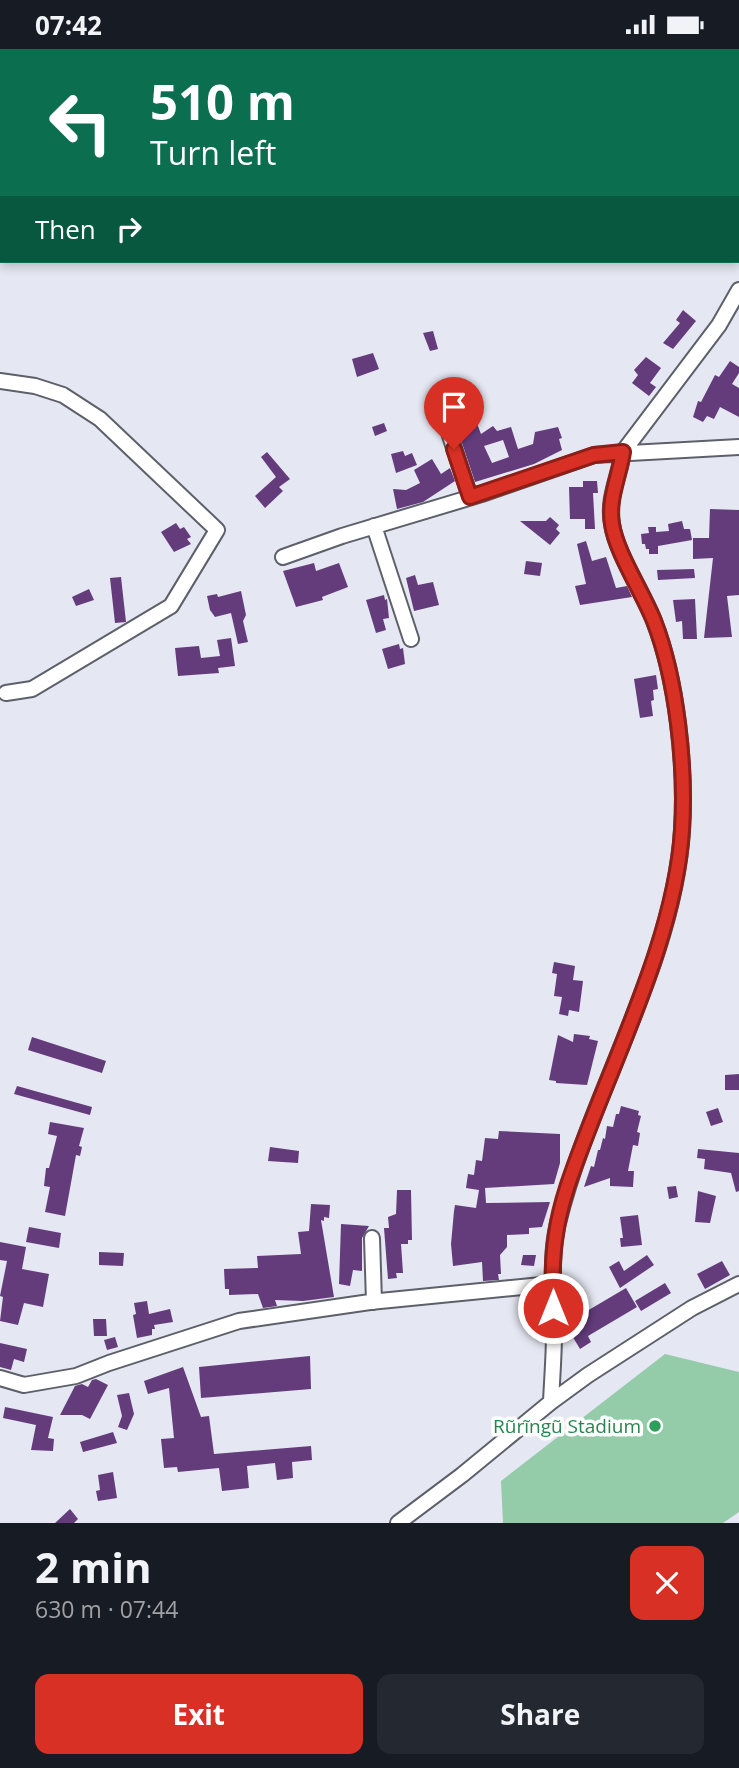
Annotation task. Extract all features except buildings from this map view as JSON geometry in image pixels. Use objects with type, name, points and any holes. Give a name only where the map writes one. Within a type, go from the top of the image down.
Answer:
[{"type":"street","points":[[551,1402],[554,1332],[552,1284],[556,1234],[575,1166],[648,976],[674,886],[682,830],[679,730],[662,642],[648,604],[618,544],[611,522],[612,491],[620,471],[623,452],[719,325],[739,290]]},
{"type":"street","points":[[0,381],[36,386],[63,395],[100,419],[217,530],[171,606],[32,689],[6,693]]},
{"type":"street","points":[[439,402],[470,497]]},
{"type":"street","points":[[283,557],[594,455],[739,447]]},
{"type":"street","points":[[374,526],[411,639]]},
{"type":"street","points":[[372,1238],[374,1302]]},
{"type":"street","points":[[0,1378],[24,1385],[76,1376],[239,1321],[374,1302],[552,1284]]},
{"type":"street","points":[[398,1523],[588,1375],[692,1308],[739,1284]]},
{"type":"green space","name":"Rũrĩngũ Stadium","points":[[665,1354],[739,1372],[739,1512],[723,1523],[503,1523],[501,1481]]},
{"type":"place","name":"Rũrĩngũ Stadium","points":[[655,1426]]},
{"type":"route","points":[[454,449],[470,497],[594,455],[623,452],[620,471],[612,491],[611,522],[618,544],[648,604],[662,642],[679,730],[682,830],[679,864],[648,976],[575,1166],[564,1202],[556,1234],[553,1308]]}]
